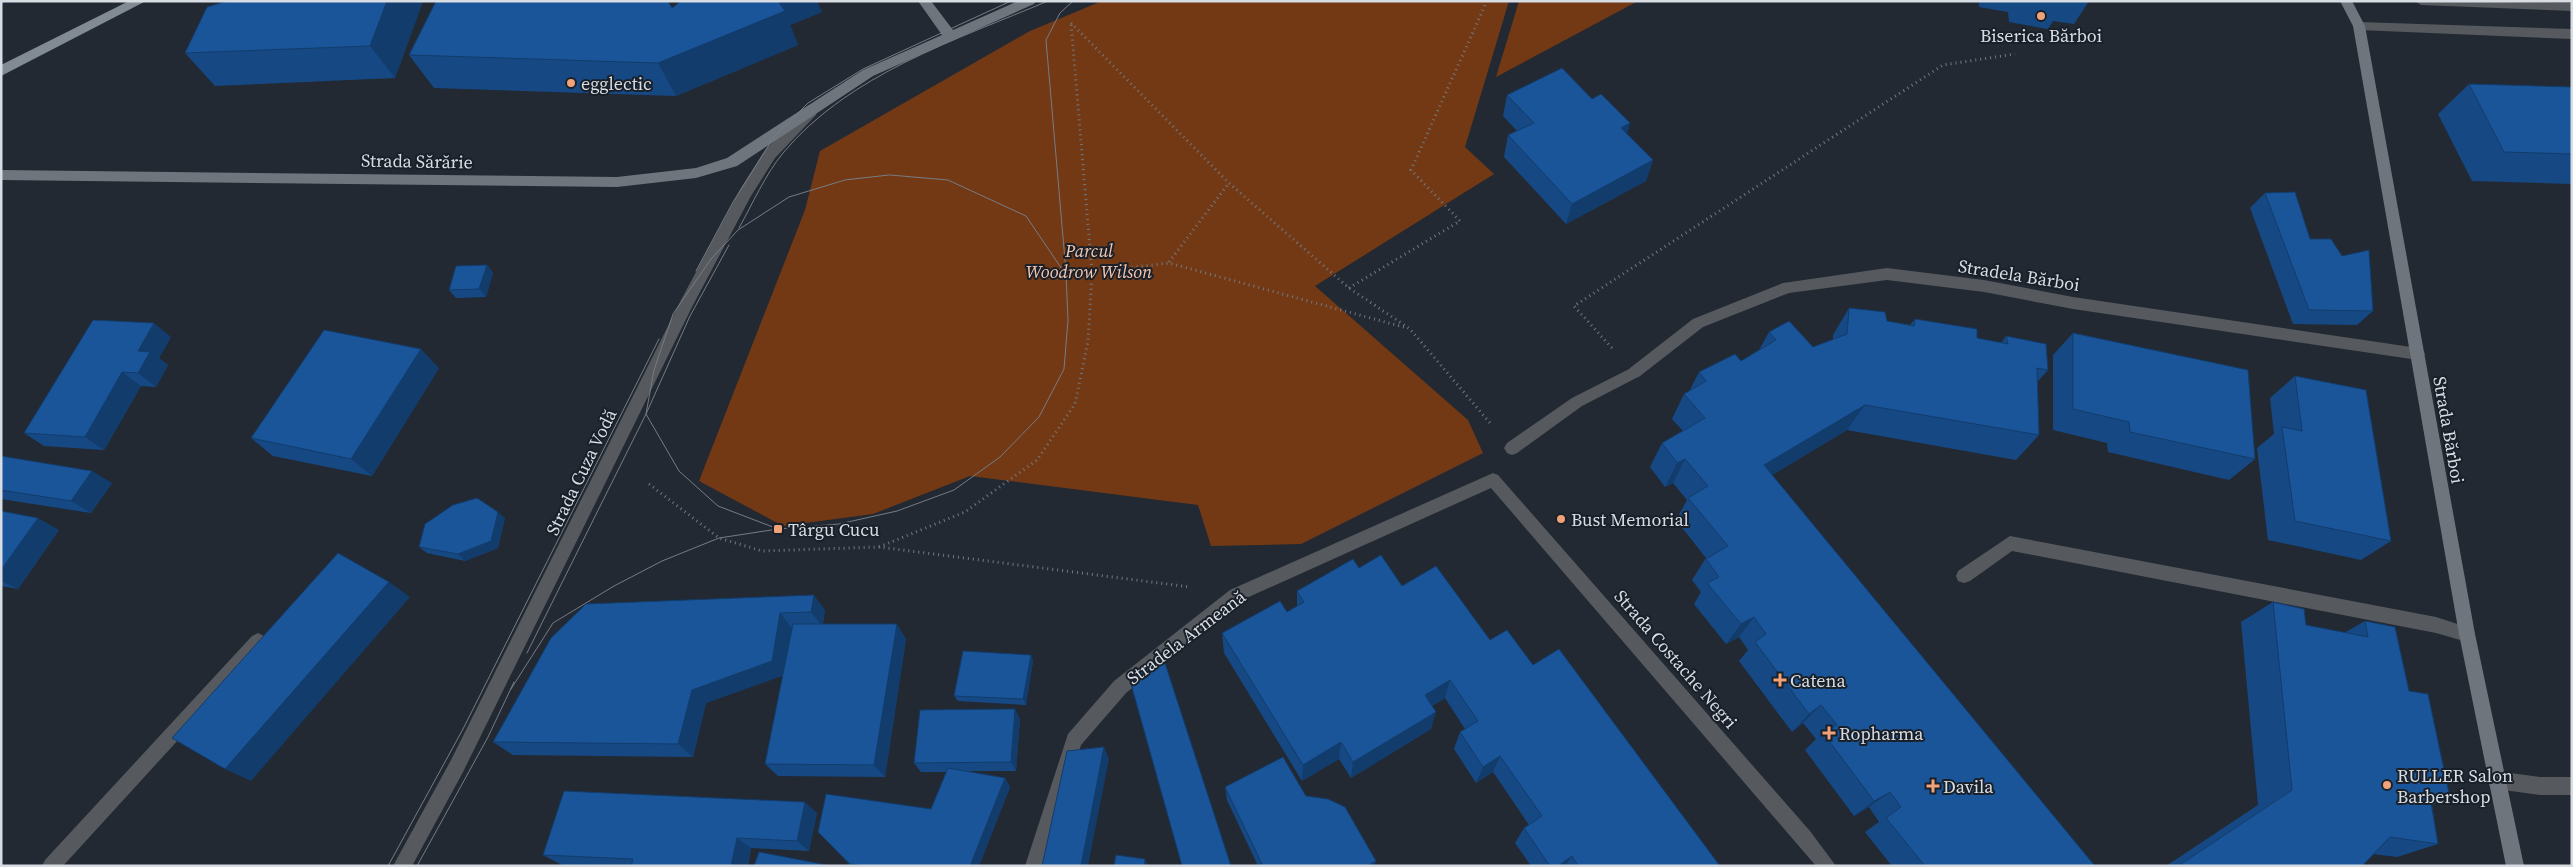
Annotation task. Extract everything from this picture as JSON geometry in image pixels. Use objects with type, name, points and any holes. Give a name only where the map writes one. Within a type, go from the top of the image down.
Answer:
[{"type":"main road","points":[[1,71],[140,1]]},
{"type":"main road","points":[[924,1],[950,36]]},
{"type":"main road","name":"Strada Sărărie","points":[[1,175],[617,182],[696,173],[732,162],[868,73],[1030,1]]},
{"type":"main road","name":"Strada Bărboi","points":[[2346,1],[2359,26],[2467,634],[2515,866]]},
{"type":"street","points":[[2421,1],[2572,8]]},
{"type":"street","points":[[2359,26],[2572,34]]},
{"type":"street","name":"Strada Cuza Vodă","points":[[402,866],[457,766],[686,304],[746,192],[770,154],[814,108]]},
{"type":"street","name":"Stradela Bărboi","points":[[1512,448],[1577,402],[1635,372],[1698,323],[1788,287],[1886,274],[1984,286],[2073,303],[2418,354]]},
{"type":"street","name":"Stradela Armeană","points":[[1034,866],[1074,740],[1120,687],[1236,595],[1493,480]]},
{"type":"street","name":"Strada Costache Negri","points":[[1493,480],[1804,836],[1827,866]]},
{"type":"street","points":[[1964,576],[2010,543],[2436,624],[2467,634]]},
{"type":"street","points":[[51,866],[258,641]]},
{"type":"street","points":[[2496,780],[2540,786],[2572,786]]},
{"type":"path","points":[[1349,288],[1460,221],[1411,170],[1486,1]]},
{"type":"path","points":[[879,547],[965,512],[1037,460],[1075,404],[1088,341],[1092,272],[1071,23],[1229,183],[1349,288],[1410,329],[1512,448]]},
{"type":"path","points":[[1635,372],[1574,306],[1944,66],[2015,54]]},
{"type":"path","points":[[1169,262],[1229,183]]},
{"type":"path","points":[[1092,272],[1169,262],[1410,329]]},
{"type":"path","points":[[649,484],[719,538],[762,551],[879,547],[1166,582]]},
{"type":"green space","name":"Parcul Woodrow Wilson","points":[[1102,1],[1509,1],[1465,147],[1494,174],[1315,286],[1468,420],[1483,453],[1301,544],[1211,546],[1198,505],[970,476],[873,514],[783,526],[699,481],[805,210],[820,151],[1030,31]]},
{"type":"green space","points":[[1519,1],[1638,1],[1496,77]]},
{"type":"building","points":[[227,1],[387,1],[370,46],[185,53],[207,7]]},
{"type":"building","points":[[436,1],[668,1],[672,8],[681,1],[778,1],[785,11],[658,63],[409,55]]},
{"type":"building","points":[[1562,68],[1592,99],[1601,94],[1630,123],[1621,128],[1653,160],[1572,204],[1508,135],[1534,123],[1507,95]]},
{"type":"building","points":[[2469,84],[2572,87],[2572,154],[2504,152]]},
{"type":"building","points":[[2295,192],[2310,239],[2331,239],[2342,256],[2369,250],[2373,311],[2309,310],[2265,193]]},
{"type":"building","points":[[487,265],[479,289],[449,290],[456,266]]},
{"type":"building","points":[[1849,308],[1885,312],[1887,321],[1914,326],[1915,319],[1977,329],[1977,338],[2008,344],[2006,336],[2046,344],[2048,370],[2037,368],[2039,435],[1865,405],[1764,465],[2095,866],[1925,866],[1886,818],[1901,807],[1890,792],[1874,801],[1823,733],[1837,725],[1821,705],[1809,714],[1755,642],[1766,634],[1754,617],[1741,624],[1707,583],[1719,577],[1706,559],[1728,546],[1688,498],[1708,486],[1685,459],[1677,463],[1662,443],[1705,418],[1684,394],[1706,381],[1699,372],[1735,354],[1741,361],[1776,340],[1769,332],[1789,321],[1813,347],[1847,334]]},
{"type":"building","points":[[93,320],[154,323],[138,351],[150,352],[138,373],[122,372],[85,437],[24,433]]},
{"type":"building","points":[[324,330],[421,349],[351,459],[251,438]]},
{"type":"building","points":[[2073,333],[2248,370],[2255,459],[2130,432],[2129,422],[2073,409]]},
{"type":"building","points":[[2295,376],[2366,390],[2391,541],[2295,521],[2282,427],[2302,431]]},
{"type":"building","points":[[1,456],[92,471],[71,501],[1,490]]},
{"type":"building","points":[[477,498],[498,512],[491,541],[458,554],[419,547],[425,524],[453,505]]},
{"type":"building","points":[[1,511],[38,518],[1,570]]},
{"type":"building","points":[[338,553],[389,582],[225,769],[172,738]]},
{"type":"building","points":[[1381,555],[1402,586],[1436,566],[1490,640],[1507,630],[1533,665],[1559,649],[1720,866],[1578,866],[1572,856],[1558,866],[1550,866],[1524,828],[1542,816],[1500,756],[1483,767],[1460,732],[1478,721],[1450,680],[1425,695],[1436,712],[1353,762],[1341,742],[1303,765],[1222,633],[1280,601],[1287,612],[1304,602],[1297,591],[1353,559],[1359,568]]},
{"type":"building","points":[[814,595],[811,612],[780,613],[772,661],[692,690],[678,744],[493,742],[551,638],[586,604]]},
{"type":"building","points":[[2273,602],[2304,609],[2306,625],[2368,637],[2365,621],[2395,627],[2409,691],[2428,694],[2450,798],[2430,797],[2438,844],[2390,837],[2362,866],[2178,866],[2292,790]]},
{"type":"building","points":[[793,624],[897,624],[874,765],[765,764]]},
{"type":"building","points":[[963,651],[1031,655],[1023,699],[954,696]]},
{"type":"building","points":[[1164,660],[1231,866],[1182,866],[1129,677]]},
{"type":"building","points":[[1015,709],[1011,762],[914,763],[920,710]]},
{"type":"building","points":[[1104,747],[1081,866],[1042,866],[1067,751]]},
{"type":"building","points":[[1283,757],[1306,796],[1328,799],[1345,807],[1376,861],[1367,866],[1263,866],[1225,787]]},
{"type":"building","points":[[948,768],[1005,778],[970,866],[864,866],[850,864],[818,832],[826,794],[931,809]]},
{"type":"building","points":[[564,791],[805,802],[797,841],[737,838],[731,866],[631,866],[633,859],[543,855]]},
{"type":"building","points":[[759,852],[827,865],[754,866]]},
{"type":"building","points":[[1116,855],[1145,859],[1144,866],[1114,866]]},
{"type":"tram line","points":[[696,271],[733,202],[774,137],[808,103],[863,69],[1011,1]]},
{"type":"tram line","points":[[739,228],[765,180],[783,153],[810,125],[839,101],[872,80],[941,45],[1048,1]]},
{"type":"tram line","points":[[1066,272],[1046,40],[1060,13],[1073,1]]},
{"type":"tram line","points":[[646,414],[654,370],[673,314],[711,259],[738,230],[789,197],[845,180],[890,175],[948,180],[1026,216],[1066,275],[1068,320],[1064,369],[1039,417],[1000,457],[954,490],[897,511],[839,524],[778,529]]},
{"type":"tram line","points":[[646,414],[690,316],[729,245]]},
{"type":"tram line","points":[[388,866],[463,729],[659,339]]},
{"type":"tram line","points":[[527,653],[646,414]]},
{"type":"tram line","points":[[646,414],[679,471],[718,506],[778,529]]},
{"type":"tram line","points":[[511,689],[553,623],[614,586],[662,561],[719,538],[778,529]]},
{"type":"tram line","points":[[417,866],[488,737],[514,682]]},
{"type":"place","name":"Biserica Bărboi","points":[[2041,16]]},
{"type":"place","name":"egglectic","points":[[571,83]]},
{"type":"place","name":"Bust Memorial","points":[[1561,519]]},
{"type":"place","name":"Târgu Cucu","points":[[778,529]]},
{"type":"place","name":"Catena","points":[[1780,680]]},
{"type":"place","name":"Ropharma","points":[[1829,733]]},
{"type":"place","name":"RULLER Salon Barbershop","points":[[2387,785]]},
{"type":"place","name":"Davila","points":[[1933,786]]}]
